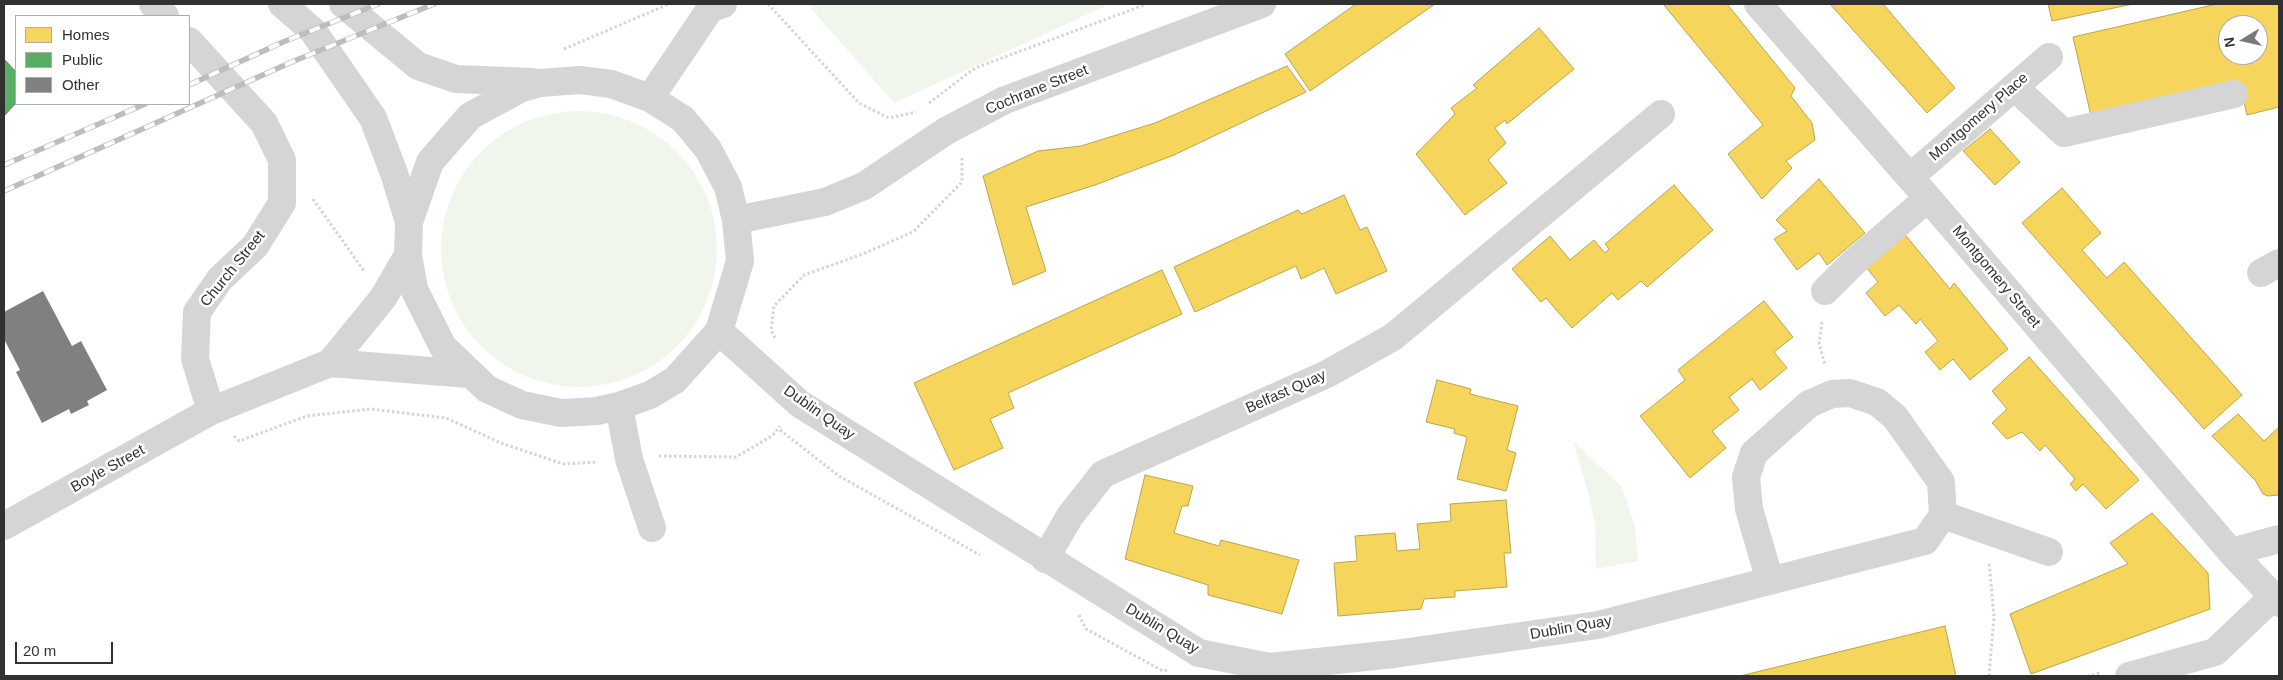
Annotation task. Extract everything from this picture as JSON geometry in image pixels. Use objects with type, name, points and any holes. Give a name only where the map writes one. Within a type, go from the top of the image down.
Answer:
[{"type":"street","points":[[153,4],[164,15]]},
{"type":"street","points":[[282,4],[313,31],[373,118],[394,173],[409,222]]},
{"type":"street","points":[[344,4],[418,66],[456,79],[540,82],[580,80],[611,84],[650,98],[683,119],[708,149],[728,187],[736,220],[740,261],[719,331],[675,380],[650,395],[619,406],[597,411],[561,413],[530,406],[487,389],[469,374],[443,347],[414,289],[408,255],[409,222],[430,162],[470,116],[522,88],[540,82]]},
{"type":"street","points":[[650,98],[710,9],[723,4]]},
{"type":"street","name":"Cochrane Street","points":[[736,220],[826,202],[864,186],[946,131],[1006,100],[1262,4]]},
{"type":"street","name":"Montgomery Street","points":[[1758,4],[1910,177],[2230,552],[2276,600]]},
{"type":"street","name":"Church Street","points":[[190,42],[264,123],[282,160],[282,203],[255,246],[220,279],[197,312],[195,359],[211,411]]},
{"type":"street","name":"Montgomery Place","points":[[1910,177],[2049,57]]},
{"type":"street","points":[[2014,87],[2064,133],[2234,94]]},
{"type":"street","name":"Belfast Quay","points":[[1045,559],[1070,516],[1103,474],[1327,374],[1393,337],[1661,114]]},
{"type":"street","points":[[1825,291],[1852,264],[1928,198]]},
{"type":"street","points":[[330,363],[383,298],[408,255]]},
{"type":"street","name":"Dublin Quay","points":[[719,331],[800,404],[1045,559],[1199,653],[1270,667],[1394,654],[1598,626],[1925,540],[1943,515]]},
{"type":"street","points":[[330,363],[469,374]]},
{"type":"street","name":"Boyle Street","points":[[4,526],[211,411],[330,363]]},
{"type":"street","points":[[1770,580],[1749,509],[1746,476],[1754,453],[1809,404],[1832,394],[1850,393],[1877,402],[1895,418],[1941,482],[1943,515],[2049,552]]},
{"type":"street","points":[[619,406],[629,459],[652,528]]},
{"type":"street","points":[[2230,552],[2279,539]]},
{"type":"street","points":[[2129,676],[2215,652],[2276,600]]},
{"type":"path","points":[[561,51],[668,4]]},
{"type":"path","points":[[768,4],[858,103],[889,118],[920,112]]},
{"type":"path","points":[[926,106],[975,68],[1147,4]]},
{"type":"path","points":[[282,170],[300,181],[383,298]]},
{"type":"path","points":[[1825,291],[1819,343],[1832,394]]},
{"type":"path","points":[[778,429],[839,476],[983,557]]},
{"type":"path","points":[[1983,530],[1988,556],[1994,617],[1989,676]]},
{"type":"path","points":[[1076,609],[1086,629],[1163,672],[1171,669]]},
{"type":"shaded area","points":[[807,4],[1110,4],[894,103]]},
{"type":"shaded area","points":[[593,111],[632,121],[644,127],[667,142],[686,161],[707,196],[715,222],[717,249],[715,276],[707,302],[694,326],[677,347],[656,364],[632,377],[593,387],[565,387],[526,377],[514,371],[491,356],[472,337],[451,302],[443,276],[441,235],[451,196],[457,184],[472,161],[491,142],[526,121],[552,113]]},
{"type":"shaded area","points":[[1573,441],[1622,487],[1635,527],[1638,561],[1596,569],[1595,525],[1589,496]]},
{"type":"building: Homes","points":[[1356,4],[1435,4],[1310,91],[1285,54]]},
{"type":"building: Homes","points":[[1663,4],[1727,4],[1795,88],[1791,96],[1812,123],[1815,140],[1786,161],[1792,168],[1762,199],[1728,154],[1763,125]]},
{"type":"building: Homes","points":[[1830,4],[1883,4],[1955,88],[1927,113]]},
{"type":"building: Homes","points":[[2048,4],[2133,4],[2052,21]]},
{"type":"building: Homes","points":[[2217,4],[2279,4],[2279,107],[2247,115],[2239,82],[2091,116],[2073,37]]},
{"type":"building: Homes","points":[[1539,28],[1574,69],[1507,124],[1505,120],[1495,128],[1506,143],[1488,160],[1507,183],[1465,215],[1416,154],[1455,114],[1451,108],[1477,88],[1473,85]]},
{"type":"building: Homes","points":[[1287,66],[1306,92],[1174,155],[1095,185],[1026,207],[1046,271],[1013,285],[983,176],[1038,151],[1081,146],[1155,123]]},
{"type":"building: Homes","points":[[1990,129],[2020,162],[1995,185],[1963,151]]},
{"type":"building: Homes","points":[[1819,179],[1865,233],[1827,265],[1819,253],[1797,270],[1774,239],[1787,231],[1776,220]]},
{"type":"building: Homes","points":[[1674,185],[1713,230],[1647,287],[1641,281],[1618,300],[1612,293],[1572,328],[1546,298],[1541,302],[1512,269],[1550,236],[1570,260],[1594,240],[1605,253],[1609,249],[1605,244]]},
{"type":"building: Homes","points":[[2062,188],[2101,233],[2082,250],[2107,278],[2124,262],[2242,395],[2204,429],[2022,223]]},
{"type":"building: Homes","points":[[1344,195],[1360,230],[1367,227],[1387,271],[1336,294],[1324,268],[1301,279],[1296,266],[1195,312],[1174,267],[1298,210],[1302,214]]},
{"type":"building: Homes","points":[[1902,231],[1950,289],[1954,283],[2008,349],[1970,380],[1953,359],[1940,370],[1925,352],[1938,341],[1920,319],[1916,324],[1899,305],[1885,316],[1866,293],[1878,282],[1863,263]]},
{"type":"building: Homes","points":[[1162,270],[1182,314],[1008,393],[1014,408],[990,419],[1003,448],[954,470],[914,383]]},
{"type":"building: Homes","points":[[1764,301],[1793,337],[1774,352],[1787,368],[1760,390],[1752,379],[1729,397],[1739,410],[1712,431],[1726,448],[1690,478],[1640,416],[1685,380],[1678,370]]},
{"type":"building: Homes","points":[[2029,357],[2139,480],[2106,509],[2083,484],[2076,491],[2070,484],[2075,479],[2045,445],[2040,451],[2022,432],[2007,439],[1992,423],[2007,409],[1992,391]]},
{"type":"building: Homes","points":[[1437,380],[1471,389],[1470,394],[1518,406],[1507,450],[1516,453],[1506,491],[1457,479],[1467,437],[1454,433],[1455,429],[1426,422]]},
{"type":"building: Homes","points":[[2238,414],[2264,441],[2279,427],[2279,495],[2268,496],[2263,494],[2255,480],[2212,436]]},
{"type":"building: Homes","points":[[1145,475],[1193,486],[1188,506],[1182,506],[1174,533],[1219,546],[1221,540],[1299,560],[1282,614],[1208,595],[1208,585],[1125,559]]},
{"type":"building: Homes","points":[[1506,500],[1511,553],[1504,553],[1507,587],[1455,591],[1455,597],[1424,599],[1421,609],[1338,616],[1334,563],[1357,561],[1355,536],[1395,533],[1397,551],[1420,549],[1417,524],[1451,521],[1450,504]]},
{"type":"building: Homes","points":[[2152,513],[2208,573],[2210,609],[2031,674],[2010,614],[2128,564],[2110,543]]},
{"type":"building: Homes","points":[[1945,626],[1956,676],[1740,676]]},
{"type":"building: Public","points":[[4,59],[15,71],[15,104],[4,116]]},
{"type":"building: Other","points":[[43,291],[72,346],[81,341],[107,390],[87,401],[89,405],[71,414],[69,409],[42,423],[16,372],[20,370],[4,339],[4,312]]},
{"type":"railway","points":[[190,85],[283,42],[378,4]]},
{"type":"railway","points":[[4,191],[294,61],[434,4]]},
{"type":"railway","points":[[4,165],[143,105]]}]
